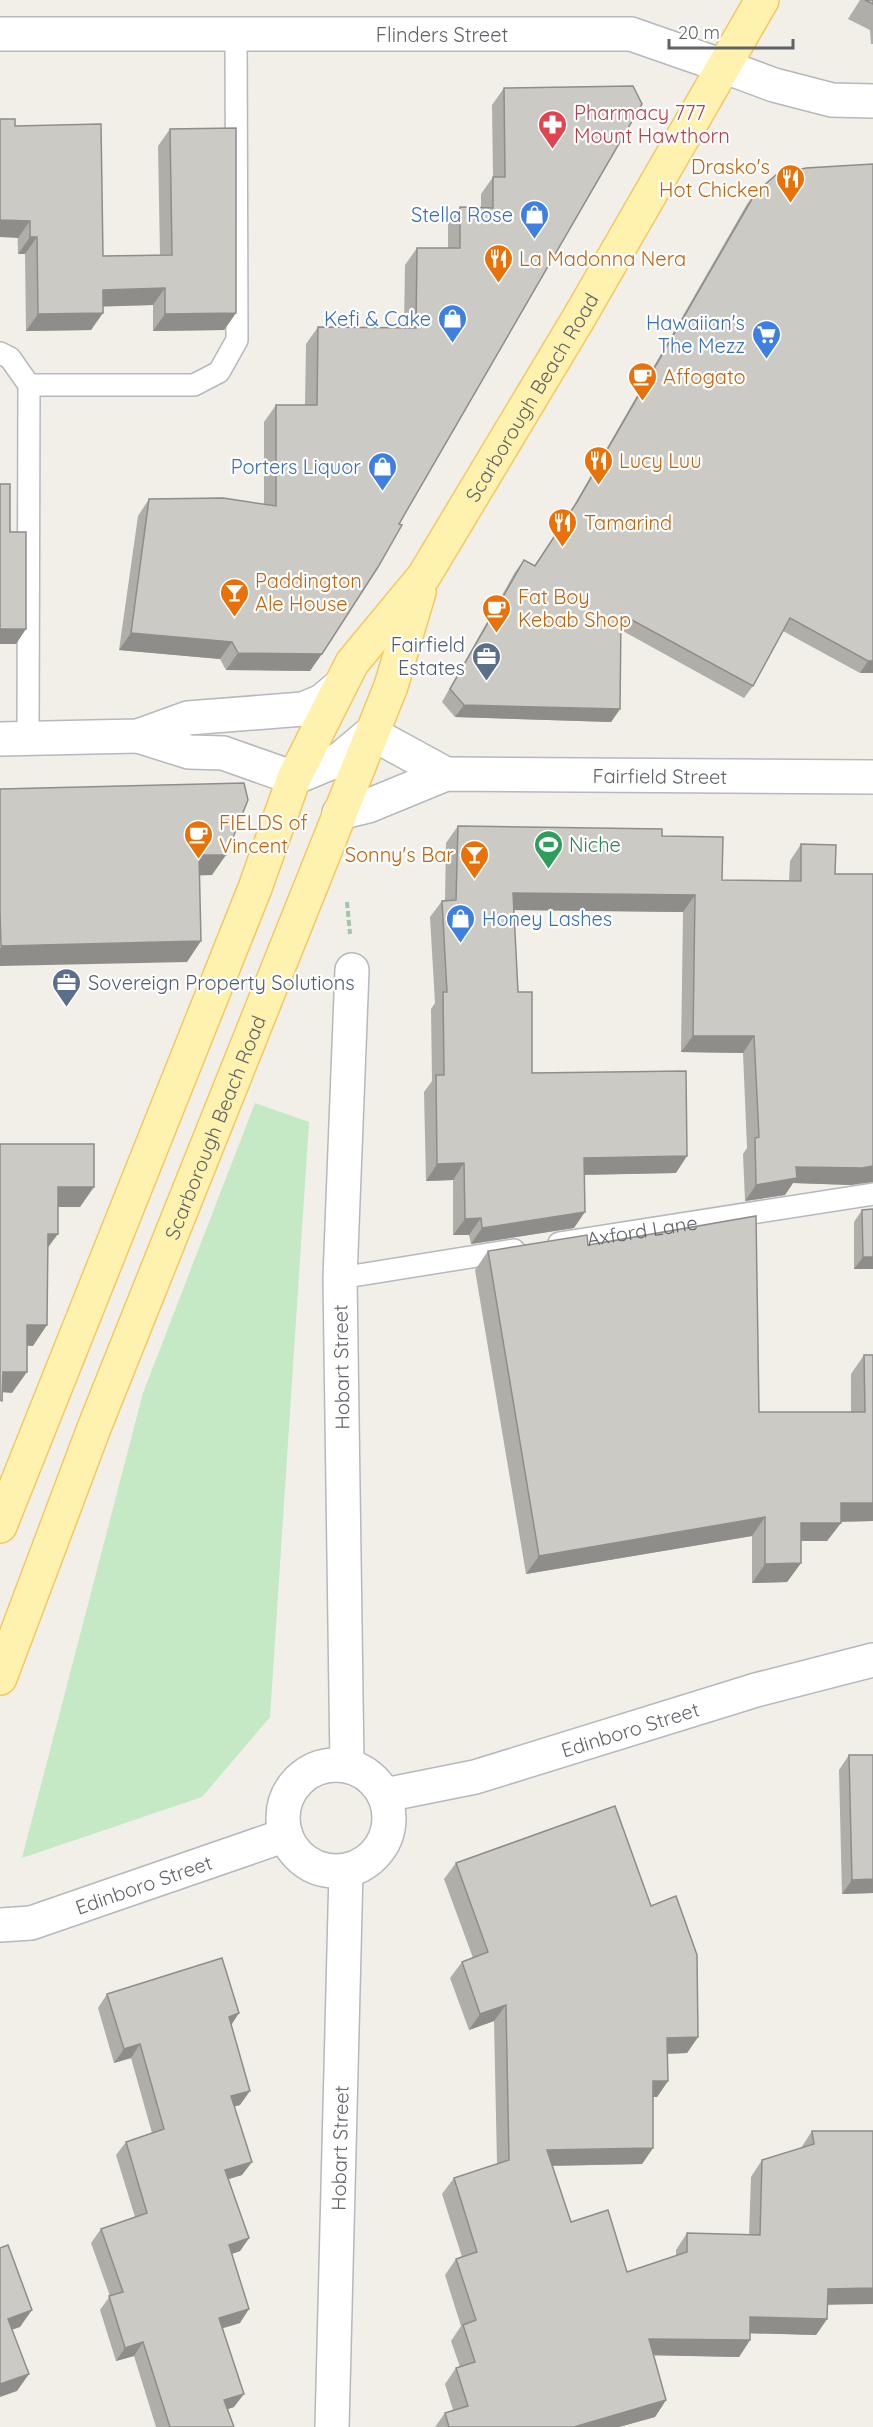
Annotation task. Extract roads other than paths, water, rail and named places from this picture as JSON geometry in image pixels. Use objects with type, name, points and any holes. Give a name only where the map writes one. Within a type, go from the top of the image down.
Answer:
[{"type":"main road","name":"Scarborough Beach Road","points":[[0,1528],[11,1474],[250,900],[294,778],[352,663],[424,576],[580,316],[762,0]]},
{"type":"main road","name":"Scarborough Beach Road","points":[[0,1678],[69,1491],[390,686],[424,576]]},
{"type":"main road","points":[[11,1474],[69,1491]]},
{"type":"main road","points":[[0,1528],[49,1547]]},
{"type":"street","name":"Flinders Street","points":[[0,34],[631,34],[774,85],[832,100],[873,101]]},
{"type":"street","points":[[14,739],[138,736],[188,718],[303,709],[322,701],[340,686]]},
{"type":"street","points":[[138,736],[189,752],[223,753],[294,778],[339,759],[370,733]]},
{"type":"street","name":"Fairfield Street","points":[[370,733],[446,774]]},
{"type":"street","name":"Fairfield Street","points":[[339,813],[368,806],[446,774],[873,777]]},
{"type":"street","name":"Hobart Street","points":[[347,1765],[339,1278],[352,970]]},
{"type":"street","name":"Edinboro Street","points":[[385,1795],[475,1777],[756,1690],[873,1660]]},
{"type":"street","points":[[347,1765],[368,1775],[385,1795],[390,1812],[388,1834],[380,1849],[364,1864],[346,1871],[329,1871],[311,1865],[292,1848],[286,1835],[284,1807],[291,1788],[301,1777],[319,1767],[347,1765]]},
{"type":"street","name":"Edinboro Street","points":[[0,1925],[31,1923],[286,1835]]},
{"type":"street","name":"Hobart Street","points":[[332,2427],[346,1871]]},
{"type":"lane","points":[[29,385],[194,385],[219,372],[237,340],[236,33]]},
{"type":"lane","points":[[0,353],[10,358],[29,385],[14,739]]},
{"type":"lane","name":"Axford Lane","points":[[339,1278],[873,1194]]},
{"type":"place","name":"Pharmacy 777 Mount Hawthorn","points":[[553,150]]},
{"type":"place","name":"Drasko's Hot Chicken","points":[[791,204]]},
{"type":"place","name":"Stella Rose","points":[[534,240]]},
{"type":"place","name":"La Madonna Nera","points":[[498,284]]},
{"type":"place","name":"Kefi & Cake","points":[[452,344]]},
{"type":"place","name":"Hawaiian's The Mezz","points":[[766,360]]},
{"type":"place","name":"Affogato","points":[[642,402]]},
{"type":"place","name":"Lucy Luu","points":[[598,486]]},
{"type":"place","name":"Porters Liquor","points":[[382,492]]},
{"type":"place","name":"Tamarind","points":[[563,548]]},
{"type":"place","name":"Paddington Ale House","points":[[234,618]]},
{"type":"place","name":"Fat Boy Kebab Shop","points":[[497,634]]},
{"type":"place","name":"Fairfield Estates","points":[[486,682]]},
{"type":"place","name":"FIELDS of Vincent","points":[[198,860]]},
{"type":"place","name":"Niche","points":[[548,870]]},
{"type":"place","name":"Sonny's Bar","points":[[475,880]]},
{"type":"place","name":"Honey Lashes","points":[[461,944]]},
{"type":"place","name":"Sovereign Property Solutions","points":[[67,1008]]}]
